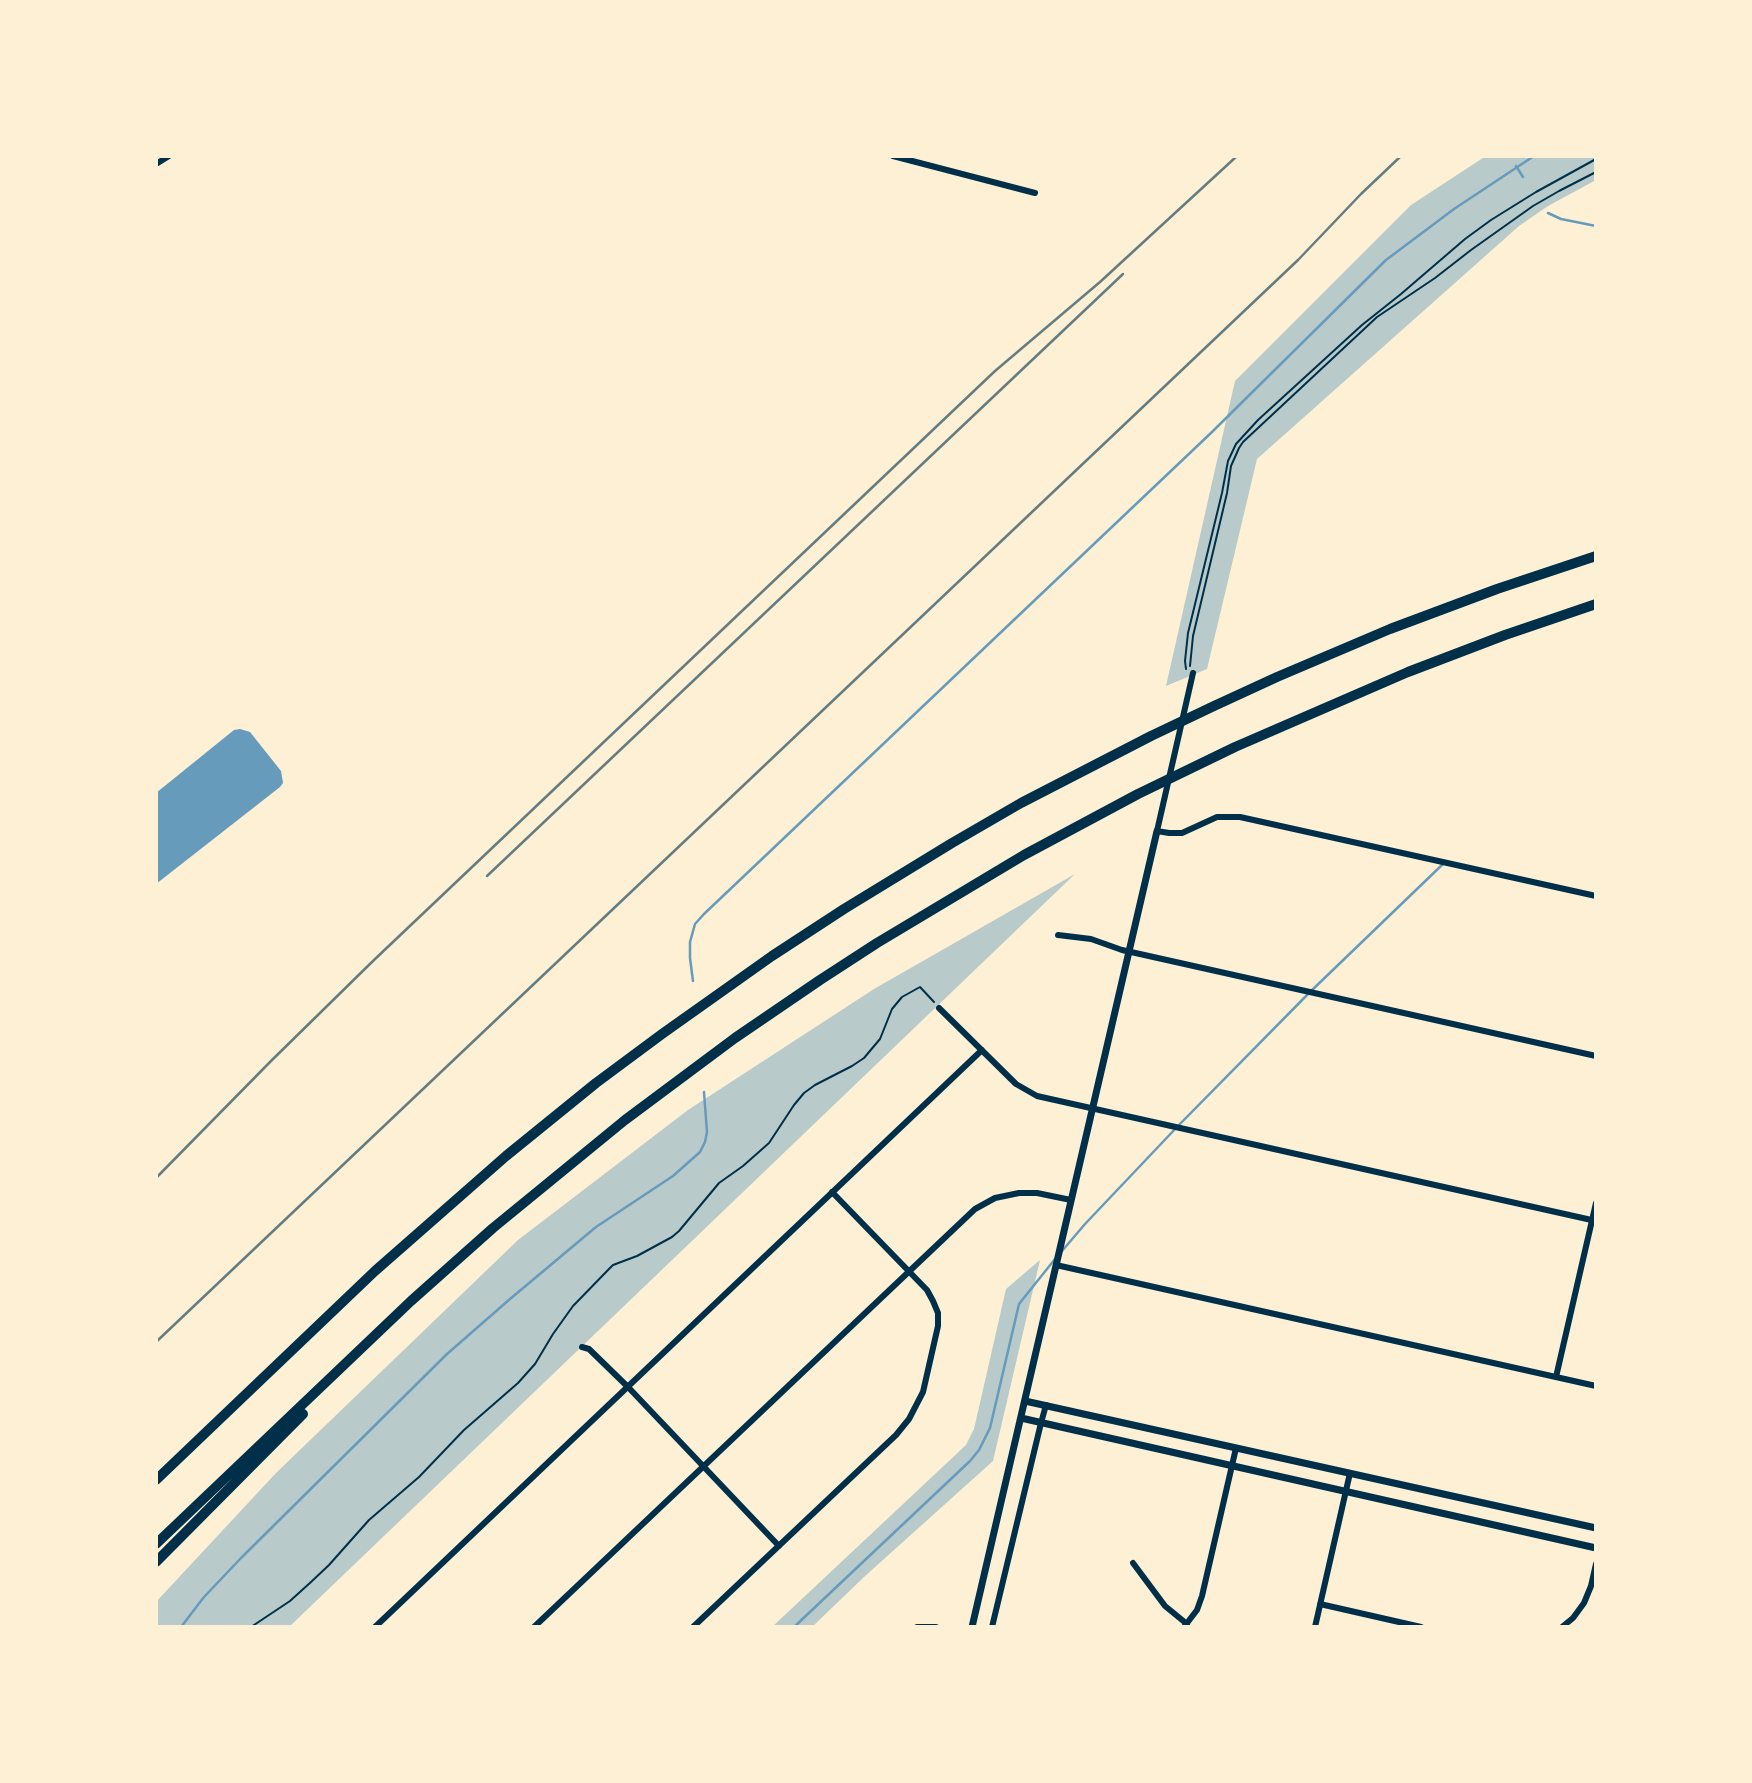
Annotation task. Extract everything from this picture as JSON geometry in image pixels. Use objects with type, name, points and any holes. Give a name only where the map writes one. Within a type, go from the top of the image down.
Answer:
[{"type":"highway","points":[[156,1480],[375,1271],[560,1112],[662,1034],[772,956],[898,875],[1021,803],[1151,736],[1277,677],[1401,625],[1596,556]]},
{"type":"highway","points":[[156,1544],[430,1284],[493,1228],[586,1151],[734,1038],[877,943],[1046,843],[1198,765],[1312,712],[1408,672],[1596,604]]},
{"type":"highway","points":[[156,1562],[430,1284]]},
{"type":"street","points":[[156,164],[169,156]]},
{"type":"street","points":[[893,156],[1035,193]]},
{"type":"street","points":[[972,1627],[1193,673]]},
{"type":"street","points":[[1157,831],[1182,833],[1214,818],[1240,817],[1596,896]]},
{"type":"street","points":[[1058,935],[1091,939],[1128,951],[1596,1056]]},
{"type":"street","points":[[939,1008],[1016,1084],[1045,1099],[1594,1221]]},
{"type":"street","points":[[374,1627],[982,1050]]},
{"type":"street","points":[[693,1627],[896,1435],[919,1401],[929,1369],[938,1321],[932,1297],[832,1192]]},
{"type":"street","points":[[534,1627],[975,1209],[1007,1194],[1028,1192],[1071,1200]]},
{"type":"street","points":[[1556,1377],[1596,1203]]},
{"type":"street","points":[[1056,1265],[1596,1386]]},
{"type":"street","points":[[582,1347],[589,1349],[628,1387],[779,1546]]},
{"type":"street","points":[[1025,1401],[1596,1528]]},
{"type":"street","points":[[992,1627],[1046,1405]]},
{"type":"street","points":[[1021,1418],[1596,1548]]},
{"type":"street","points":[[1133,1563],[1165,1606],[1185,1626],[1197,1610],[1202,1596],[1236,1448]]},
{"type":"street","points":[[1315,1627],[1350,1473]]},
{"type":"street","points":[[1562,1627],[1584,1603],[1596,1564]]},
{"type":"street","points":[[1320,1604],[1420,1627]]},
{"type":"street","points":[[917,1627],[936,1627]]},
{"type":"path","points":[[1193,673],[1186,670],[1188,633],[1228,461],[1236,443],[1362,325],[1465,239],[1536,192],[1596,159]]},
{"type":"path","points":[[1193,673],[1190,666],[1193,636],[1231,466],[1238,448],[1377,317],[1533,206],[1596,172]]},
{"type":"path","points":[[251,1627],[290,1601],[312,1582],[369,1520],[419,1477],[464,1430],[517,1383],[534,1364],[573,1306],[613,1265],[637,1256],[672,1237],[719,1183],[762,1150],[804,1093],[864,1058],[880,1039],[892,1009],[902,997],[920,987],[939,1008]]},
{"type":"shaded area","points":[[1486,156],[1596,156],[1596,180],[1548,206],[1519,226],[1257,459],[1207,669],[1166,686],[1235,381],[1411,205]]},
{"type":"shaded area","points":[[1075,874],[289,1627],[156,1627],[156,1602],[276,1473],[518,1240],[688,1110],[874,989]]},
{"type":"shaded area","points":[[1040,1260],[993,1461],[812,1627],[772,1627],[966,1445],[974,1429],[1006,1289]]},
{"type":"water","points":[[234,730],[250,732],[281,771],[283,783],[156,884],[156,793]]},
{"type":"waterway","points":[[693,981],[690,942],[695,924],[704,914],[1212,432],[1386,260],[1454,209],[1534,156]]},
{"type":"waterway","points":[[1516,166],[1523,177]]},
{"type":"waterway","points":[[1548,213],[1561,219],[1596,226]]},
{"type":"waterway","points":[[1062,1251],[1177,1127],[1310,992],[1443,864]]},
{"type":"waterway","points":[[181,1627],[204,1597],[242,1557],[447,1354],[596,1227],[673,1176],[700,1152],[707,1132],[704,1092]]},
{"type":"waterway","points":[[794,1627],[979,1450],[990,1428],[1019,1304],[1055,1259]]},
{"type":"railway","points":[[156,1178],[374,960],[995,371],[1100,282],[1237,156]]},
{"type":"railway","points":[[156,1342],[1298,260],[1401,156]]},
{"type":"railway","points":[[487,876],[1123,274]]}]
